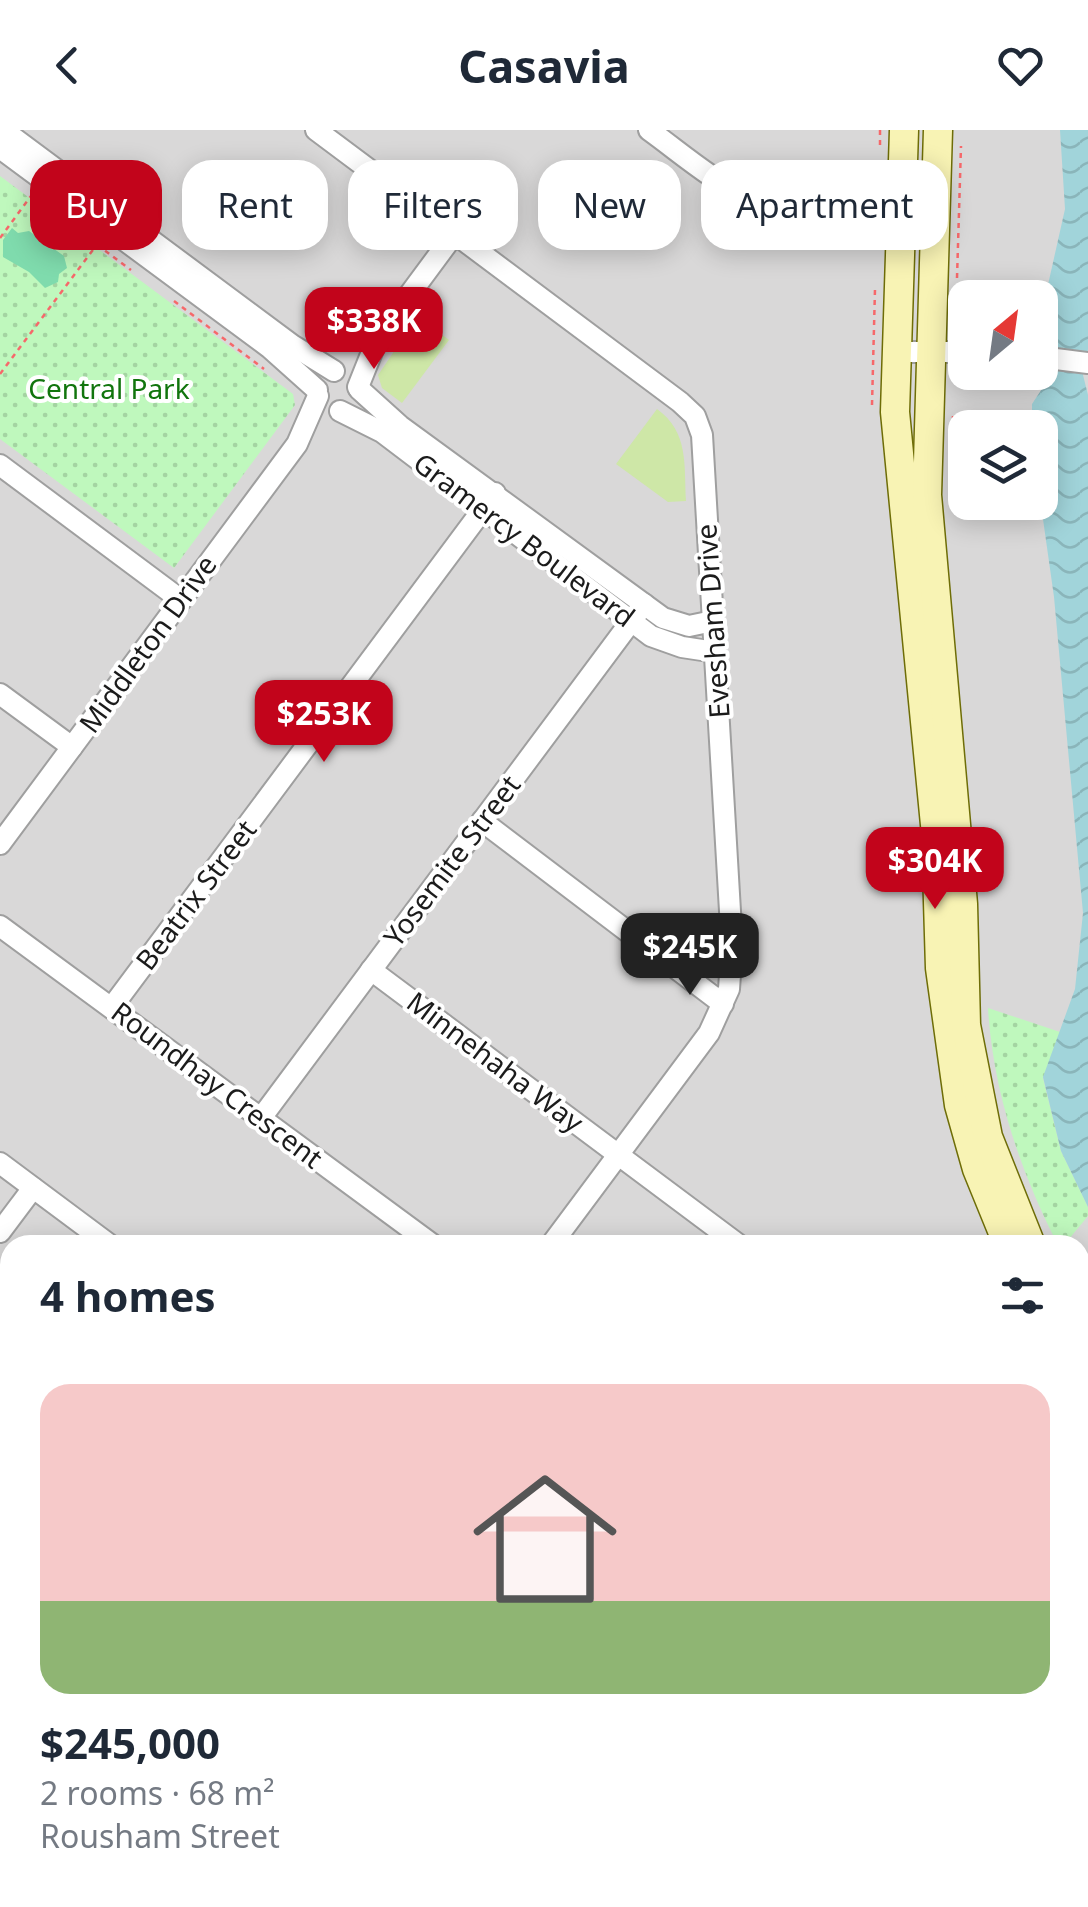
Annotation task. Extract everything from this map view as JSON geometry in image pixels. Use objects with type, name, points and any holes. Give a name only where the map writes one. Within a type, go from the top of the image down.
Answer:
[{"type":"street","points":[[3,130],[292,345],[351,375],[358,388]]},
{"type":"street","name":"Evesham Drive","points":[[316,130],[356,160]]},
{"type":"street","points":[[649,130],[701,167]]},
{"type":"street","points":[[904,130],[904,160]]},
{"type":"street","points":[[0,148],[270,348],[318,393],[325,407],[339,411],[354,404],[378,336]]},
{"type":"street","points":[[318,393],[322,378],[378,336],[443,250]]},
{"type":"street","name":"Evesham Drive","points":[[476,250],[694,416],[702,436],[732,945],[726,996],[709,1033],[559,1235]]},
{"type":"street","points":[[902,250],[896,412],[936,835],[978,1098],[998,1169],[1028,1235]]},
{"type":"street","points":[[936,250],[930,351],[930,551],[951,934],[948,1042],[976,1169],[1004,1235]]},
{"type":"street","points":[[896,352],[948,352]]},
{"type":"street","points":[[1058,359],[1087,362]]},
{"type":"street","name":"Gramercy Boulevard","points":[[358,388],[488,502]]},
{"type":"street","name":"Middleton Drive","points":[[0,844],[296,444],[318,393]]},
{"type":"street","name":"Middleton Drive","points":[[296,444],[339,411]]},
{"type":"street","name":"Gramercy Boulevard","points":[[339,411],[382,432],[488,502],[637,612],[665,643],[715,652]]},
{"type":"street","points":[[0,465],[181,600]]},
{"type":"street","name":"Beatrix Street","points":[[112,1007],[488,502]]},
{"type":"street","name":"Gramercy Boulevard","points":[[637,612],[679,625],[713,621]]},
{"type":"street","name":"Yosemite Street","points":[[261,1118],[637,612]]},
{"type":"street","points":[[0,694],[72,747]]},
{"type":"street","points":[[482,821],[671,962],[726,996]]},
{"type":"street","name":"Roundhay Crescent","points":[[0,926],[419,1235]]},
{"type":"street","name":"Minnehaha Way","points":[[371,970],[619,1154]]},
{"type":"street","points":[[619,1154],[725,1235]]},
{"type":"street","points":[[0,1164],[96,1235]]},
{"type":"street","points":[[0,1232],[33,1188]]},
{"type":"path","points":[[949,137],[957,280]]},
{"type":"path","points":[[0,238],[30,199]]},
{"type":"path","points":[[0,374],[92,250]]},
{"type":"path","points":[[104,250],[138,275]]},
{"type":"path","points":[[166,296],[267,371]]},
{"type":"shaded area","points":[[0,130],[1088,130],[1088,1235],[0,1235]]},
{"type":"green space","name":"Central Park","points":[[0,176],[30,198],[30,250],[99,250],[293,394],[295,405],[174,568],[0,439]]},
{"type":"green space","points":[[12,228],[18,233],[29,231],[30,250],[56,250],[64,256],[67,268],[59,274],[58,282],[45,288],[29,272],[3,257],[3,240]]},
{"type":"green space","points":[[418,316],[449,340],[402,403],[382,388],[378,375]]},
{"type":"green space","points":[[657,409],[680,439],[686,501],[668,502],[616,464]]},
{"type":"green space","points":[[988,1008],[1063,1033],[1043,1078],[1061,1151],[1088,1207],[1088,1216],[1072,1235],[1053,1235],[1044,1217],[1002,1100]]},
{"type":"water","points":[[1060,130],[1088,130],[1088,349],[1083,375],[1088,395],[1088,1207],[1061,1151],[1043,1077],[1075,989],[1083,913],[1054,597],[1043,520],[1058,520],[1058,410],[1032,410],[1041,390],[1058,390],[1058,280],[1049,280],[1065,209]]}]
